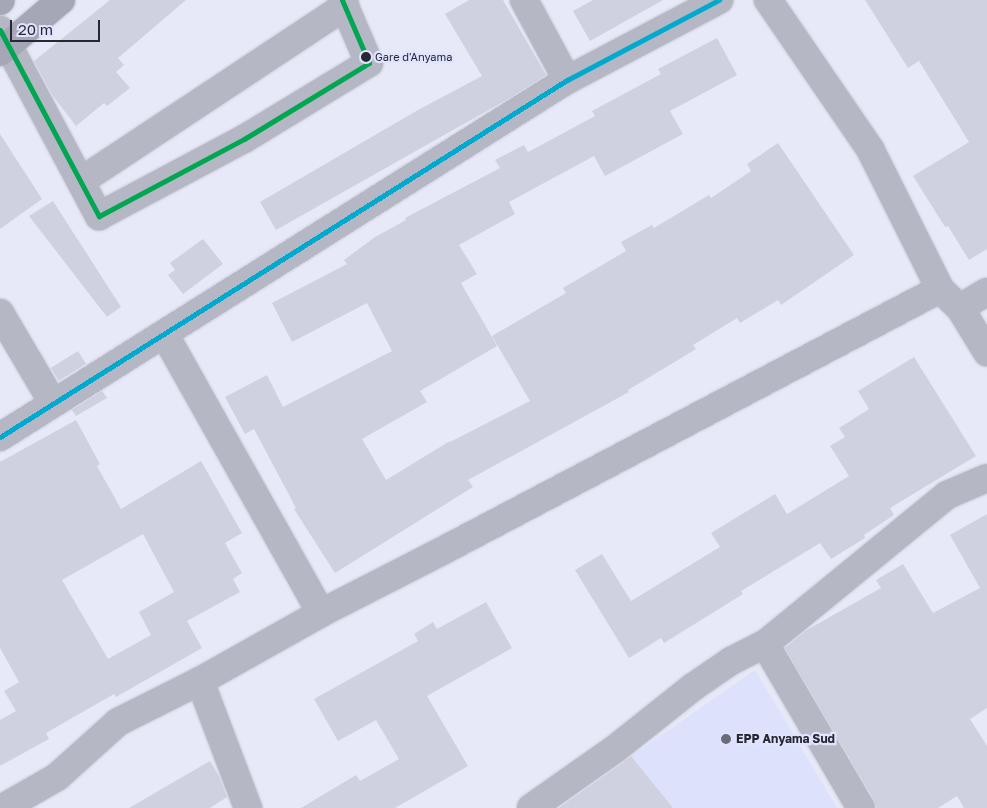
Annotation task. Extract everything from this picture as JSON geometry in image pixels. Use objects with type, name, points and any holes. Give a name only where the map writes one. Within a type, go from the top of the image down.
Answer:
[{"type":"main road","points":[[3,42],[61,0]]},
{"type":"street","points":[[524,0],[567,80]]},
{"type":"street","points":[[0,437],[165,335],[567,80],[719,0]]},
{"type":"street","points":[[768,0],[870,150],[940,289],[960,308],[987,352]]},
{"type":"street","points":[[3,42],[100,216],[244,139],[369,64],[343,3],[81,181]]},
{"type":"street","points":[[3,808],[57,777],[118,722],[200,681],[321,613],[462,541],[940,289]]},
{"type":"street","points":[[960,308],[987,292]]},
{"type":"street","points":[[0,313],[53,403]]},
{"type":"street","points":[[165,335],[321,613]]},
{"type":"street","points":[[531,808],[615,749],[693,687],[731,661],[765,644],[947,495],[987,478]]},
{"type":"street","points":[[765,644],[861,808]]},
{"type":"street","points":[[200,681],[248,808]]},
{"type":"shaded area","name":"EPP Anyama Sud","points":[[755,670],[837,808],[557,808]]},
{"type":"building","points":[[110,0],[186,0],[118,58],[124,65],[116,72],[130,88],[107,106],[104,103],[76,126],[53,96],[34,61]]},
{"type":"building","points":[[469,0],[503,0],[546,75],[508,99],[276,230],[260,202],[418,110],[482,76],[445,14]]},
{"type":"building","points":[[593,0],[663,0],[590,41],[573,11]]},
{"type":"building","points":[[865,0],[987,0],[987,249],[969,260],[948,226],[945,227],[913,176],[969,142],[919,61],[908,68]]},
{"type":"building","points":[[717,38],[737,75],[670,111],[683,134],[605,176],[594,156],[509,202],[515,214],[459,245],[477,274],[461,283],[497,346],[420,391],[427,402],[362,439],[386,480],[450,441],[530,401],[492,336],[566,293],[563,288],[626,251],[621,242],[652,225],[654,228],[709,195],[711,198],[751,171],[747,164],[778,143],[854,255],[781,305],[778,300],[740,323],[737,318],[693,345],[696,349],[628,390],[629,392],[468,480],[473,487],[335,573],[294,509],[296,508],[254,429],[245,434],[225,397],[267,375],[283,407],[392,351],[367,303],[292,342],[272,303],[347,264],[344,260],[375,237],[406,220],[405,218],[500,168],[495,160],[524,145],[528,152],[595,116],[592,111],[661,74],[658,69]]},
{"type":"building","points":[[0,134],[42,199],[0,229]]},
{"type":"building","points":[[53,201],[121,307],[107,317],[29,216]]},
{"type":"building","points":[[203,239],[223,264],[183,294],[168,275],[175,270],[170,263]]},
{"type":"building","points":[[78,351],[86,364],[59,381],[51,368]]},
{"type":"building","points":[[914,357],[976,456],[890,508],[894,515],[864,535],[865,538],[831,559],[820,543],[741,591],[743,594],[664,643],[661,638],[629,658],[575,570],[602,554],[631,601],[720,547],[711,533],[775,494],[787,514],[849,476],[830,446],[845,437],[839,428],[869,409],[858,391]]},
{"type":"building","points":[[102,391],[107,398],[76,416],[72,410]]},
{"type":"building","points":[[76,420],[100,464],[97,466],[121,509],[201,461],[242,533],[225,543],[242,573],[233,579],[240,592],[187,621],[202,648],[116,697],[114,694],[46,733],[49,739],[0,766],[0,720],[16,711],[4,691],[19,682],[0,648],[0,462]],"holes":[[[143,534],[174,592],[139,612],[151,635],[108,659],[62,580]]]},
{"type":"building","points":[[987,514],[987,708],[970,719],[987,746],[987,808],[964,808],[957,796],[938,808],[877,808],[785,648],[805,631],[881,588],[876,580],[903,564],[933,613],[980,588],[950,535]]},
{"type":"building","points":[[486,602],[512,648],[427,696],[468,766],[395,808],[301,808],[356,775],[360,781],[399,759],[376,720],[338,741],[314,699],[418,641],[414,634],[433,622],[437,629]]},
{"type":"building","points":[[631,756],[673,808],[559,808],[624,762]]},
{"type":"building","points":[[210,761],[219,776],[227,797],[210,808],[129,808]]},
{"type":"transit line","points":[[0,30],[99,216],[244,139],[369,63],[342,0]]},
{"type":"transit line","name":"20","points":[[0,437],[567,80],[719,0]]},
{"type":"place","name":"Gare d'Anyama","points":[[366,57]]},
{"type":"place","name":"EPP Anyama Sud","points":[[726,739]]}]
